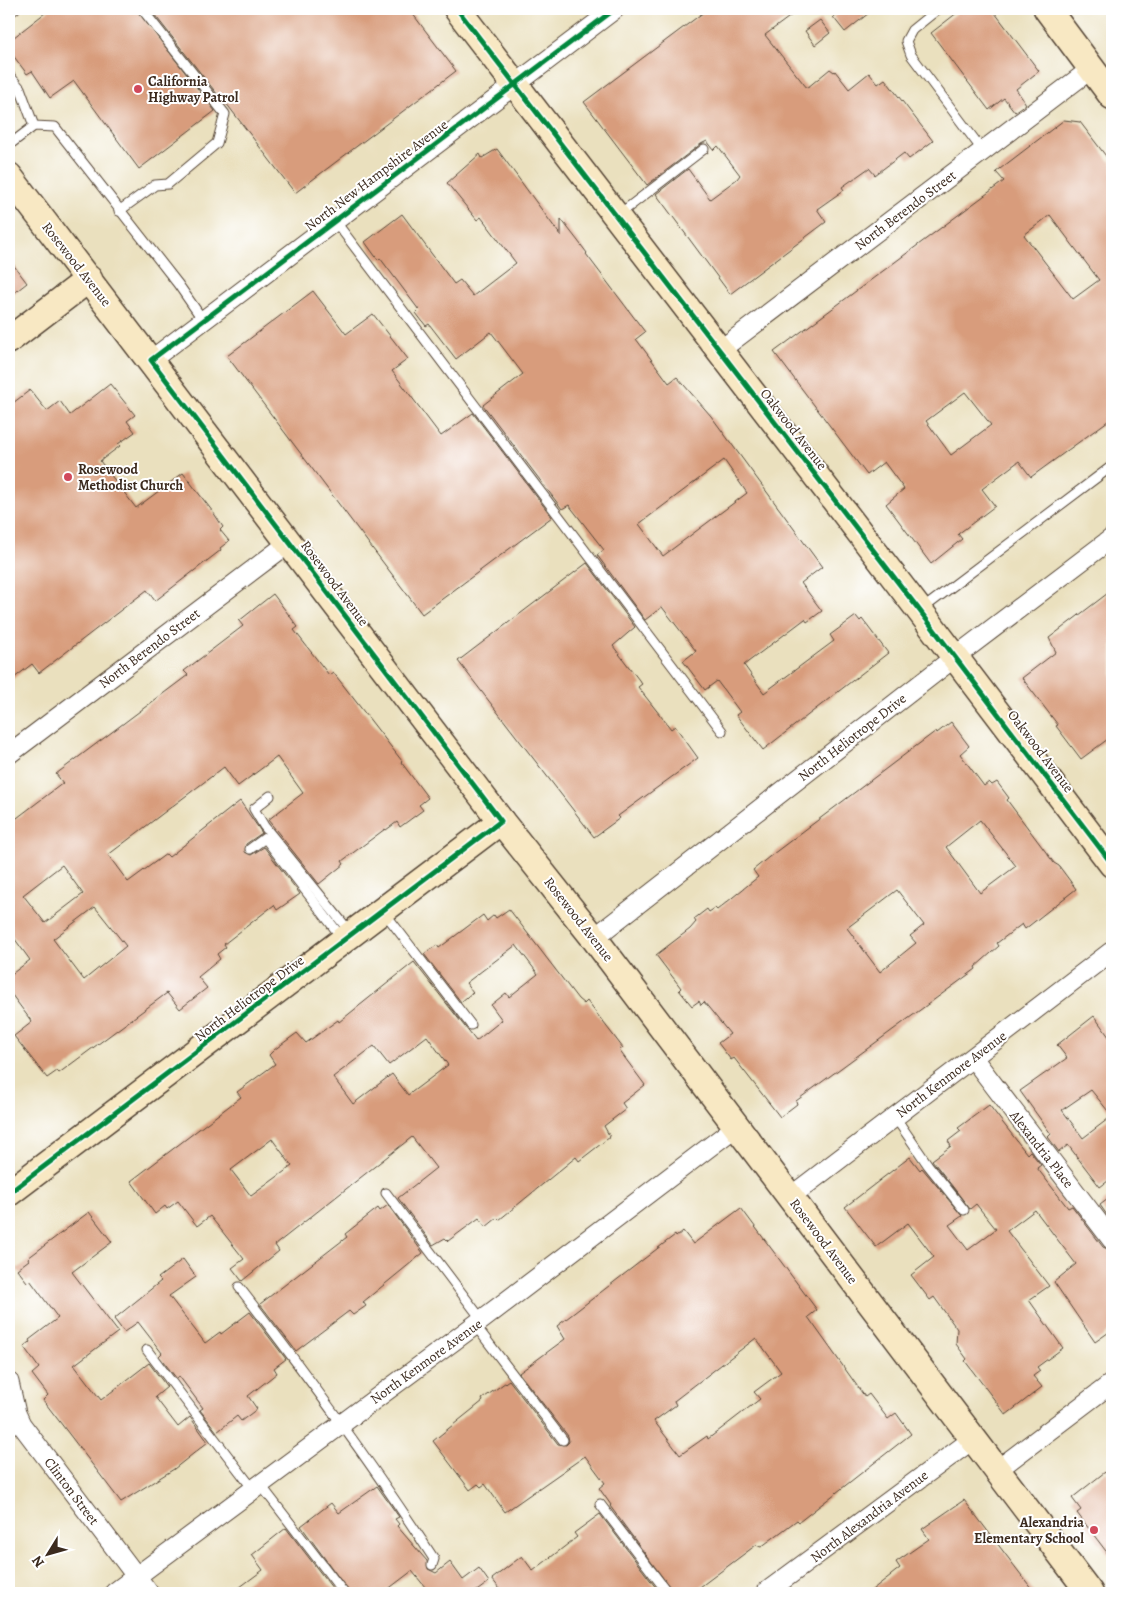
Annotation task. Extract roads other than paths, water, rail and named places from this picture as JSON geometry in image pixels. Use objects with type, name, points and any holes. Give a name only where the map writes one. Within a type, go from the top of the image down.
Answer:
[{"type":"street","name":"Oakwood Avenue","points":[[458,9],[1112,864]]},
{"type":"street","name":"North New Hampshire Avenue","points":[[151,360],[615,9]]},
{"type":"street","points":[[1051,10],[1091,69],[1112,96]]},
{"type":"street","name":"North Berendo Street","points":[[719,351],[1091,69]]},
{"type":"street","name":"Rosewood Avenue","points":[[9,176],[502,821],[594,938],[1090,1593]]},
{"type":"street","points":[[9,340],[89,279]]},
{"type":"street","name":"North Heliotrope Drive","points":[[594,938],[955,657],[1112,538]]},
{"type":"street","name":"North Berendo Street","points":[[9,754],[290,542]]},
{"type":"street","name":"North Heliotrope Drive","points":[[9,1193],[502,821]]},
{"type":"street","name":"North Kenmore Avenue","points":[[790,1196],[1112,951]]},
{"type":"street","name":"Alexandria Place","points":[[973,1058],[1112,1240]]},
{"type":"street","name":"North Kenmore Avenue","points":[[114,1593],[479,1322],[737,1126]]},
{"type":"street","name":"Clinton Street","points":[[9,1382],[16,1413],[21,1424],[149,1593]]},
{"type":"street","points":[[996,1470],[1112,1383]]},
{"type":"street","name":"North Alexandria Avenue","points":[[765,1593],[973,1439]]},
{"type":"lane","points":[[9,14],[15,9]]},
{"type":"lane","points":[[119,211],[155,185],[168,184],[217,143],[225,114],[142,9]]},
{"type":"lane","points":[[938,9],[912,30],[906,41],[911,55],[983,151]]},
{"type":"lane","points":[[9,75],[20,88],[34,126]]},
{"type":"lane","points":[[9,145],[34,126],[55,127],[178,284],[202,320]]},
{"type":"lane","points":[[617,216],[704,149]]},
{"type":"lane","points":[[335,221],[722,731]]},
{"type":"lane","points":[[920,611],[1112,466]]},
{"type":"lane","points":[[270,796],[254,809],[264,826],[348,937]]},
{"type":"lane","points":[[250,849],[265,838],[348,937]]},
{"type":"lane","points":[[383,910],[471,1025]]},
{"type":"lane","points":[[895,1117],[928,1165],[964,1210]]},
{"type":"lane","points":[[386,1193],[563,1440]]},
{"type":"lane","points":[[239,1287],[315,1384],[376,1470],[434,1559],[432,1565]]},
{"type":"lane","points":[[147,1350],[344,1593]]},
{"type":"lane","points":[[600,1504],[668,1593]]},
{"type":"place","name":"California Highway Patrol","points":[[138,89]]},
{"type":"place","name":"Rosewood Methodist Church","points":[[68,477]]},
{"type":"place","name":"Alexandria Elementary School","points":[[1094,1530]]}]
